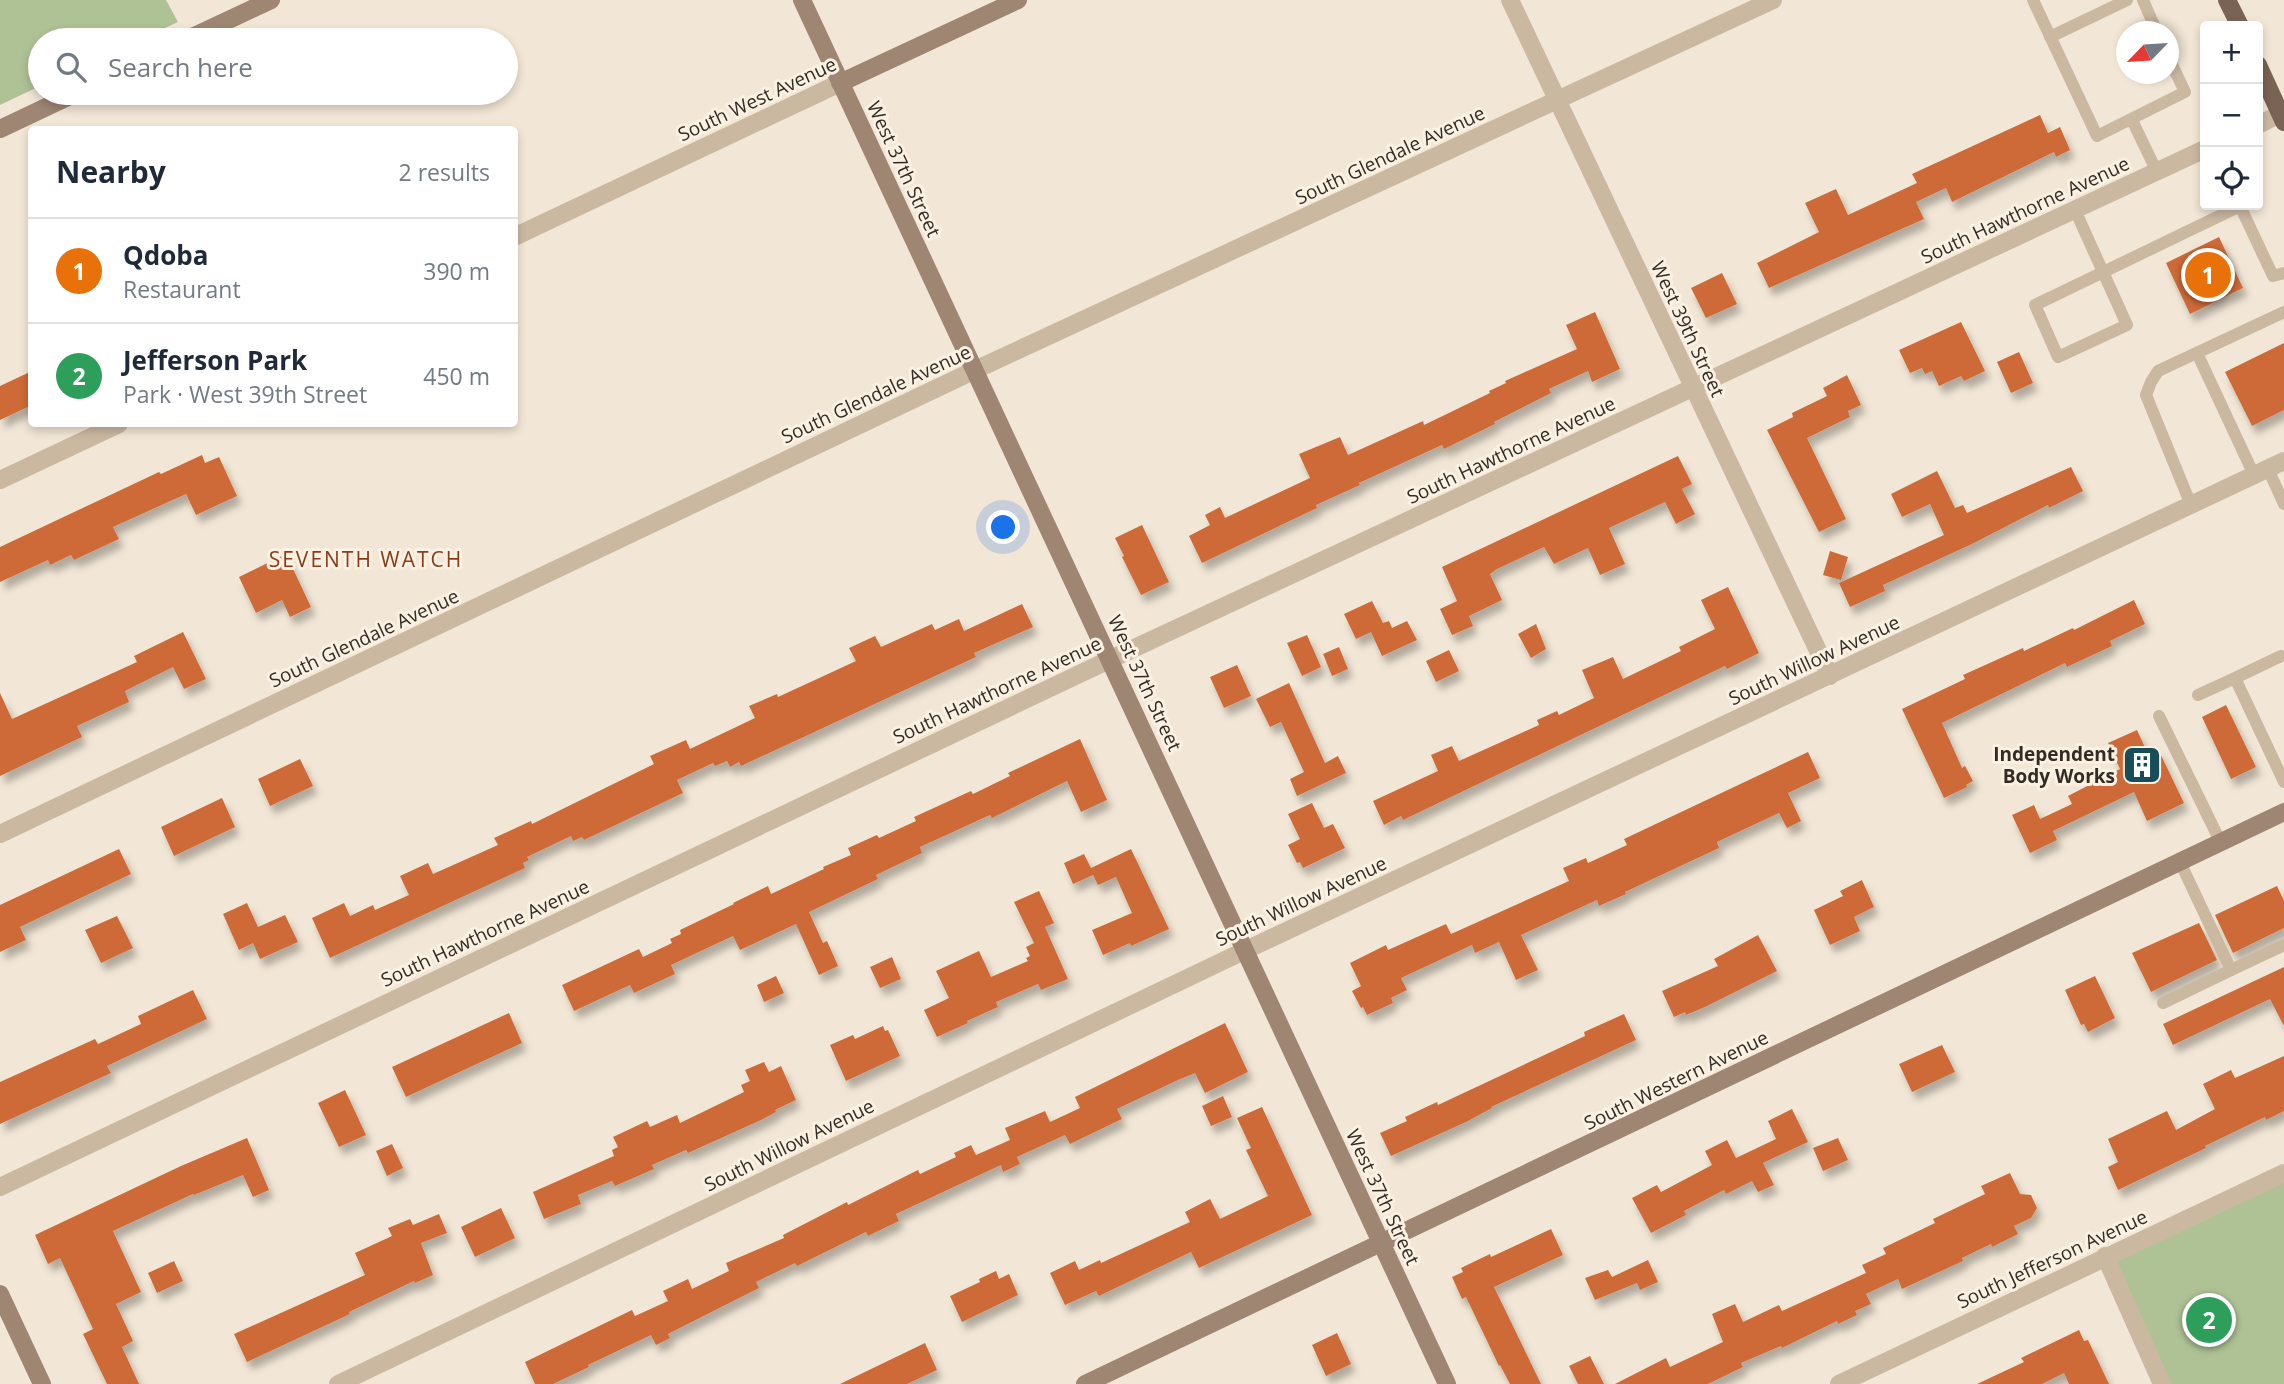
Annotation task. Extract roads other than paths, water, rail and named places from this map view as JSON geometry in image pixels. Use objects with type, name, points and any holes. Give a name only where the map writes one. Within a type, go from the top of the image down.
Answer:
[{"type":"main road","points":[[2227,0],[2237,21]]},
{"type":"main road","points":[[2263,75],[2283,116]]},
{"type":"street","points":[[212,28],[271,0]]},
{"type":"street","name":"West 37th Street","points":[[802,0],[1447,1384]]},
{"type":"street","name":"South West Avenue","points":[[518,235],[1018,0]]},
{"type":"street","name":"West 39th Street","points":[[1510,0],[1830,676]]},
{"type":"street","name":"South Glendale Avenue","points":[[0,834],[975,370],[1773,0]]},
{"type":"street","points":[[0,129],[51,105]]},
{"type":"street","points":[[2263,122],[2283,116]]},
{"type":"street","name":"South Hawthorne Avenue","points":[[0,1187],[1111,659],[2200,151]]},
{"type":"street","points":[[0,480],[113,427]]},
{"type":"street","name":"South Willow Avenue","points":[[338,1384],[1246,950],[2269,468]]},
{"type":"street","name":"South Western Avenue","points":[[1085,1384],[2284,813]]},
{"type":"street","name":"South Jefferson Avenue","points":[[1839,1384],[2284,1173]]},
{"type":"street","points":[[2105,1256],[2162,1384]]},
{"type":"street","points":[[0,1294],[42,1384]]},
{"type":"lane","points":[[2033,0],[2097,136],[2185,92],[2179,79]]},
{"type":"lane","points":[[2050,37],[2127,0]]},
{"type":"lane","points":[[2143,0],[2152,21]]},
{"type":"lane","points":[[2132,120],[2157,172]]},
{"type":"lane","points":[[2075,210],[2103,271],[2127,325],[2058,357],[2035,305],[2103,271],[2240,206],[2273,276],[2284,273]]},
{"type":"lane","points":[[2191,505],[2146,396],[2151,382],[2158,372],[2284,312]]},
{"type":"lane","points":[[2197,353],[2269,468],[2284,504]]},
{"type":"lane","points":[[2198,695],[2281,656]]},
{"type":"lane","points":[[2235,678],[2284,782]]},
{"type":"lane","points":[[2159,716],[2221,843]]},
{"type":"lane","points":[[2180,862],[2231,970]]},
{"type":"lane","points":[[2163,1003],[2284,945]]},
{"type":"place","name":"Qdoba","points":[[2208,275]]},
{"type":"place","name":"Independent Body Works","points":[[2142,765]]},
{"type":"place","name":"Jefferson Park","points":[[2209,1320]]},
{"type":"district","name":"SEVENTH WATCH","points":[[366,559]]}]
